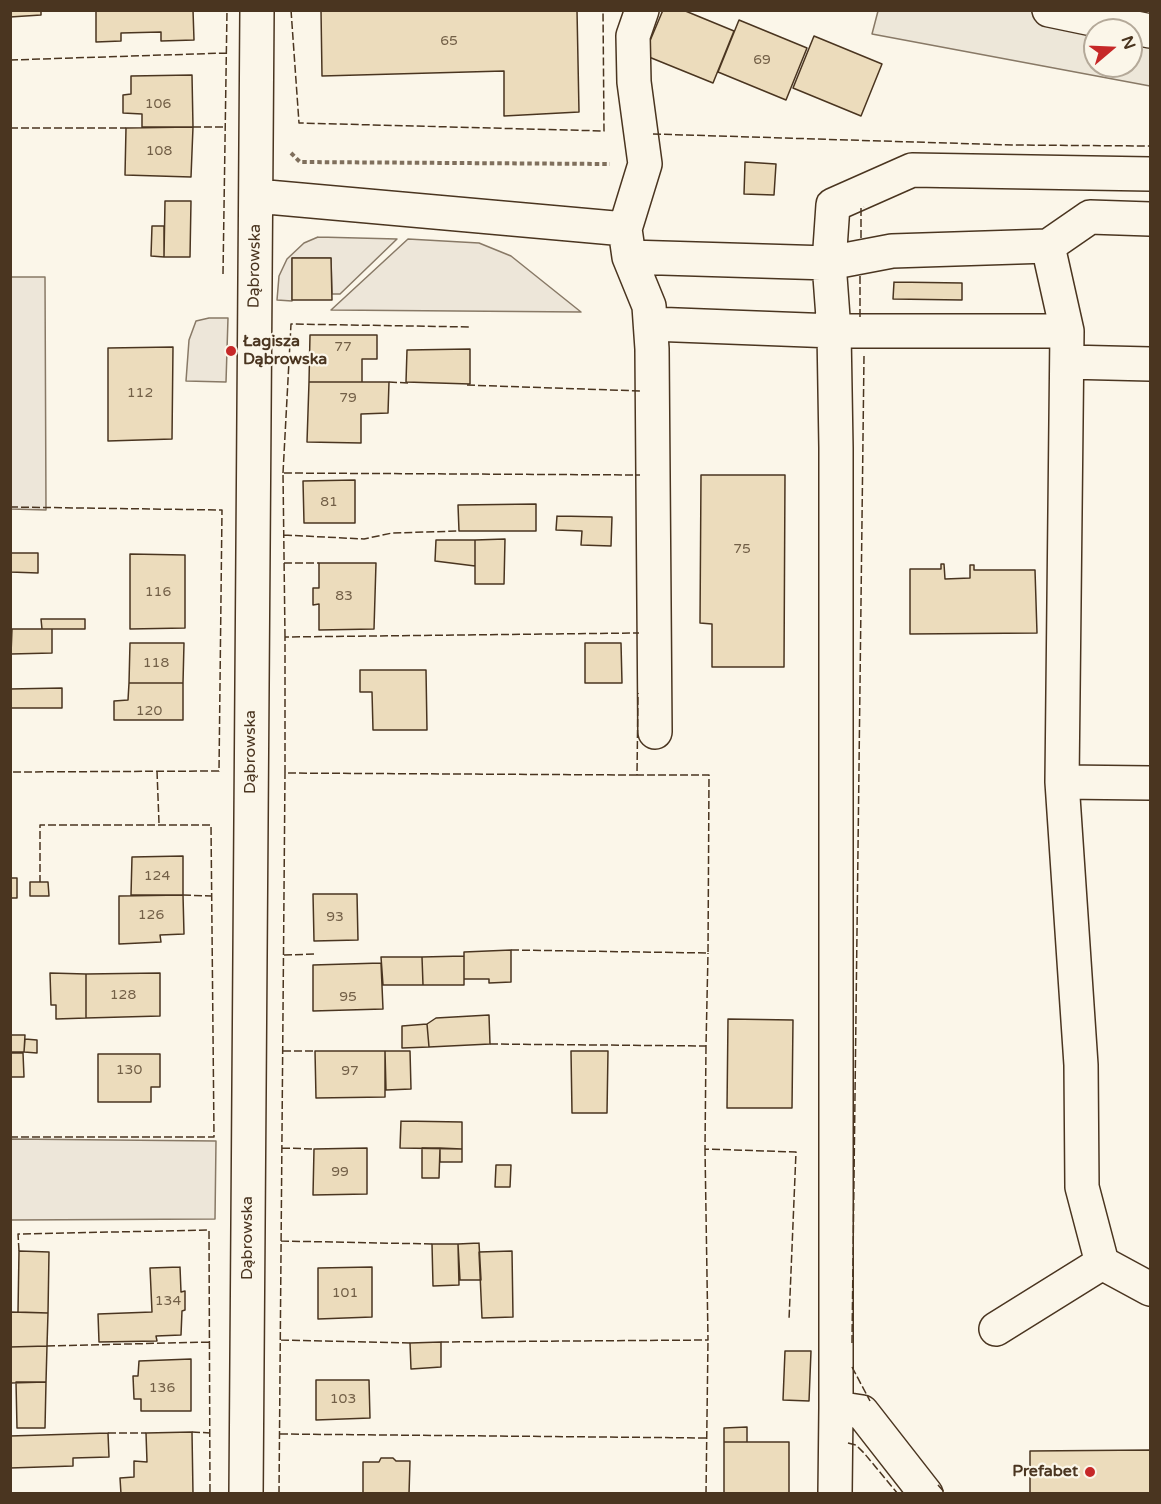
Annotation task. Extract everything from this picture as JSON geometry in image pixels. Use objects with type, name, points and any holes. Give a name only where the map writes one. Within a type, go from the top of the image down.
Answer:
[{"type":"street","name":"Dąbrowska","points":[[246,1494],[257,10]]},
{"type":"street","points":[[642,10],[633,36],[633,81],[645,164],[627,243],[649,306],[651,324],[655,732]]},
{"type":"street","points":[[1049,10],[1150,32]]},
{"type":"street","points":[[835,1494],[836,448],[834,331],[829,263],[833,206],[912,170],[1150,174]]},
{"type":"street","points":[[256,196],[627,243],[829,263],[892,251],[1048,246],[1090,217],[1150,219]]},
{"type":"street","points":[[1048,246],[1067,347],[1062,782],[1081,1065],[1082,1187],[1102,1263],[1150,1289]]},
{"type":"street","points":[[651,324],[834,331],[1067,347],[1150,364]]},
{"type":"street","points":[[1062,782],[1150,783]]},
{"type":"street","points":[[996,1329],[1102,1263]]},
{"type":"street","points":[[836,1408],[862,1412],[926,1494]]},
{"type":"path","points":[[286,149],[300,162],[645,164]]},
{"type":"shaded area","points":[[878,11],[1150,11],[1150,86],[1107,78],[1143,78],[1143,18],[1083,18],[1083,73],[872,34]]},
{"type":"shaded area","points":[[318,237],[397,239],[340,294],[332,294],[331,258],[292,258],[292,301],[277,300],[279,276],[287,259],[304,243]]},
{"type":"shaded area","points":[[408,239],[479,243],[511,256],[581,312],[331,310]]},
{"type":"shaded area","points":[[11,277],[45,277],[46,510],[11,509]]},
{"type":"shaded area","points":[[228,318],[226,382],[186,381],[189,340],[196,321]]},
{"type":"shaded area","points":[[11,1139],[216,1141],[215,1219],[11,1220]]},
{"type":"building","points":[[10,10],[41,10],[41,15],[10,17]]},
{"type":"building","points":[[96,10],[193,10],[194,40],[161,41],[161,32],[121,33],[121,41],[96,42]]},
{"type":"building","points":[[321,10],[577,10],[579,112],[504,116],[504,71],[322,76]]},
{"type":"building","points":[[663,10],[683,10],[734,31],[713,83],[644,55]]},
{"type":"building","points":[[739,20],[807,48],[786,100],[718,72]]},
{"type":"building","points":[[814,36],[882,64],[861,116],[793,88]]},
{"type":"building","points":[[192,75],[193,127],[142,127],[142,114],[123,113],[123,95],[131,94],[131,76]]},
{"type":"building","points":[[193,127],[191,177],[125,175],[126,128]]},
{"type":"building","points":[[745,162],[776,164],[774,195],[744,194]]},
{"type":"building","points":[[165,201],[191,201],[190,257],[164,257]]},
{"type":"building","points":[[152,226],[164,226],[164,257],[151,256]]},
{"type":"building","points":[[292,258],[331,258],[332,300],[292,300]]},
{"type":"building","points":[[894,282],[962,283],[962,300],[893,299]]},
{"type":"building","points":[[310,335],[377,335],[377,359],[362,359],[362,382],[309,382]]},
{"type":"building","points":[[173,347],[172,439],[108,441],[108,348]]},
{"type":"building","points":[[470,349],[470,384],[406,382],[407,350]]},
{"type":"building","points":[[309,382],[389,382],[388,413],[361,414],[361,443],[307,442]]},
{"type":"building","points":[[701,475],[785,475],[784,667],[712,667],[712,624],[700,623]]},
{"type":"building","points":[[355,480],[355,523],[304,523],[303,481]]},
{"type":"building","points":[[536,504],[536,531],[459,531],[458,505]]},
{"type":"building","points":[[557,516],[612,517],[611,546],[581,545],[582,531],[556,530]]},
{"type":"building","points":[[505,539],[504,584],[475,584],[475,540]]},
{"type":"building","points":[[436,540],[475,540],[475,566],[435,561]]},
{"type":"building","points":[[10,553],[38,553],[38,573],[10,572]]},
{"type":"building","points":[[130,554],[185,555],[185,628],[130,629]]},
{"type":"building","points":[[319,563],[376,563],[374,629],[319,630],[319,604],[313,605],[313,588],[319,588]]},
{"type":"building","points":[[941,564],[944,564],[945,579],[970,578],[970,565],[974,565],[974,570],[1035,570],[1037,633],[910,634],[910,569],[941,569]]},
{"type":"building","points":[[41,619],[85,619],[85,629],[42,629]]},
{"type":"building","points":[[12,629],[52,629],[52,653],[11,654]]},
{"type":"building","points":[[130,643],[184,643],[183,683],[129,683]]},
{"type":"building","points":[[585,643],[621,643],[622,683],[585,683]]},
{"type":"building","points":[[360,670],[426,670],[427,730],[373,730],[372,692],[360,692]]},
{"type":"building","points":[[129,683],[183,683],[183,720],[114,720],[114,701],[128,700]]},
{"type":"building","points":[[62,688],[62,708],[10,708],[10,689]]},
{"type":"building","points":[[183,856],[183,895],[131,895],[132,857]]},
{"type":"building","points":[[10,878],[17,878],[17,898],[10,898]]},
{"type":"building","points":[[30,882],[48,882],[49,896],[30,896]]},
{"type":"building","points":[[313,894],[357,894],[358,940],[314,941]]},
{"type":"building","points":[[183,895],[184,934],[160,935],[161,942],[119,944],[119,896]]},
{"type":"building","points":[[511,950],[511,982],[489,983],[489,979],[464,979],[464,952]]},
{"type":"building","points":[[464,956],[464,985],[423,985],[422,957]]},
{"type":"building","points":[[381,957],[422,957],[423,985],[383,985]]},
{"type":"building","points":[[381,963],[383,1009],[313,1011],[313,965]]},
{"type":"building","points":[[50,973],[86,974],[86,1018],[56,1019],[56,1005],[51,1005]]},
{"type":"building","points":[[160,973],[160,1016],[86,1018],[86,974]]},
{"type":"building","points":[[489,1015],[490,1044],[429,1047],[427,1024],[436,1018]]},
{"type":"building","points":[[728,1019],[793,1020],[792,1108],[727,1108]]},
{"type":"building","points":[[427,1024],[429,1047],[402,1048],[402,1026]]},
{"type":"building","points":[[10,1035],[25,1035],[24,1052],[10,1052]]},
{"type":"building","points":[[25,1039],[37,1040],[37,1053],[24,1052]]},
{"type":"building","points":[[315,1051],[385,1051],[385,1097],[316,1098]]},
{"type":"building","points":[[385,1051],[410,1051],[411,1089],[386,1090]]},
{"type":"building","points":[[571,1051],[608,1051],[607,1113],[572,1113]]},
{"type":"building","points":[[10,1053],[23,1053],[24,1077],[10,1077]]},
{"type":"building","points":[[98,1054],[160,1054],[160,1087],[151,1087],[151,1102],[98,1102]]},
{"type":"building","points":[[401,1121],[462,1122],[462,1149],[400,1148]]},
{"type":"building","points":[[367,1148],[367,1194],[313,1195],[314,1149]]},
{"type":"building","points":[[422,1148],[440,1148],[439,1178],[422,1178]]},
{"type":"building","points":[[440,1148],[462,1149],[462,1162],[440,1162]]},
{"type":"building","points":[[496,1165],[511,1165],[510,1187],[495,1187]]},
{"type":"building","points":[[479,1243],[481,1280],[460,1280],[458,1244]]},
{"type":"building","points":[[432,1244],[458,1244],[459,1285],[433,1286]]},
{"type":"building","points":[[19,1251],[49,1252],[48,1313],[18,1312]]},
{"type":"building","points":[[512,1251],[513,1317],[482,1318],[479,1252]]},
{"type":"building","points":[[180,1267],[181,1292],[185,1291],[181,1335],[156,1336],[157,1341],[99,1342],[98,1314],[152,1312],[150,1268]]},
{"type":"building","points":[[372,1267],[372,1317],[318,1319],[318,1268]]},
{"type":"building","points":[[10,1312],[48,1313],[47,1346],[10,1347]]},
{"type":"building","points":[[441,1342],[441,1367],[411,1369],[410,1343]]},
{"type":"building","points":[[47,1346],[46,1382],[10,1383],[10,1347]]},
{"type":"building","points":[[785,1351],[811,1351],[809,1401],[783,1400]]},
{"type":"building","points":[[191,1359],[191,1411],[141,1411],[141,1399],[134,1399],[133,1376],[138,1376],[139,1361]]},
{"type":"building","points":[[316,1380],[369,1380],[370,1418],[316,1420]]},
{"type":"building","points":[[16,1382],[46,1382],[45,1428],[17,1428]]},
{"type":"building","points":[[747,1427],[747,1442],[724,1442],[724,1428]]},
{"type":"building","points":[[192,1432],[193,1494],[121,1494],[120,1478],[134,1477],[134,1461],[147,1462],[146,1433]]},
{"type":"building","points":[[108,1433],[109,1457],[73,1458],[73,1466],[10,1468],[10,1436]]},
{"type":"building","points":[[724,1442],[789,1442],[789,1494],[724,1494]]},
{"type":"building","name":"Prefabet","points":[[1150,1450],[1150,1494],[1030,1494],[1030,1451]]},
{"type":"building","points":[[381,1458],[410,1461],[409,1494],[363,1494],[363,1462],[379,1462]]},
{"type":"fence","points":[[223,274],[227,10]]},
{"type":"fence","points":[[291,10],[299,123],[604,131],[603,10]]},
{"type":"fence","points":[[10,60],[226,53]]},
{"type":"fence","points":[[193,127],[225,127]]},
{"type":"fence","points":[[10,128],[126,128]]},
{"type":"fence","points":[[653,134],[1012,145],[1150,146]]},
{"type":"fence","points":[[861,238],[861,208],[864,207]]},
{"type":"fence","points":[[860,273],[860,317]]},
{"type":"fence","points":[[283,473],[291,324],[470,327]]},
{"type":"fence","points":[[852,1343],[864,356]]},
{"type":"fence","points":[[389,382],[410,383]]},
{"type":"fence","points":[[467,385],[640,391]]},
{"type":"fence","points":[[285,637],[283,473],[640,475]]},
{"type":"fence","points":[[10,507],[222,510],[219,771],[10,772]]},
{"type":"fence","points":[[284,535],[364,539],[392,533],[459,531]]},
{"type":"fence","points":[[284,563],[319,563]]},
{"type":"fence","points":[[637,775],[285,773],[285,637],[639,633]]},
{"type":"fence","points":[[511,950],[708,953],[709,775],[637,775],[638,693]]},
{"type":"fence","points":[[157,771],[159,823]]},
{"type":"fence","points":[[279,1494],[285,773]]},
{"type":"fence","points":[[10,1137],[214,1137],[211,825],[40,825],[40,882]]},
{"type":"fence","points":[[183,895],[212,896]]},
{"type":"fence","points":[[490,1044],[706,1046],[708,953]]},
{"type":"fence","points":[[284,955],[315,954]]},
{"type":"fence","points":[[706,1046],[705,1149],[796,1152],[789,1320]]},
{"type":"fence","points":[[283,1051],[315,1051]]},
{"type":"fence","points":[[282,1148],[314,1149]]},
{"type":"fence","points":[[441,1342],[708,1340],[705,1149]]},
{"type":"fence","points":[[19,1251],[18,1234],[209,1230],[210,1494]]},
{"type":"fence","points":[[281,1241],[432,1244]]},
{"type":"fence","points":[[281,1340],[410,1343]]},
{"type":"fence","points":[[706,1494],[708,1340]]},
{"type":"fence","points":[[47,1346],[209,1342]]},
{"type":"fence","points":[[852,1367],[870,1401]]},
{"type":"fence","points":[[192,1432],[210,1433]]},
{"type":"fence","points":[[108,1433],[146,1433]]},
{"type":"fence","points":[[280,1434],[707,1438]]},
{"type":"fence","points":[[848,1443],[856,1445],[864,1453],[898,1494]]},
{"type":"fence","points":[[938,1485],[946,1494]]},
{"type":"place","name":"Łagisza Dąbrowska","points":[[231,351]]},
{"type":"place","name":"Prefabet","points":[[1090,1472]]}]
